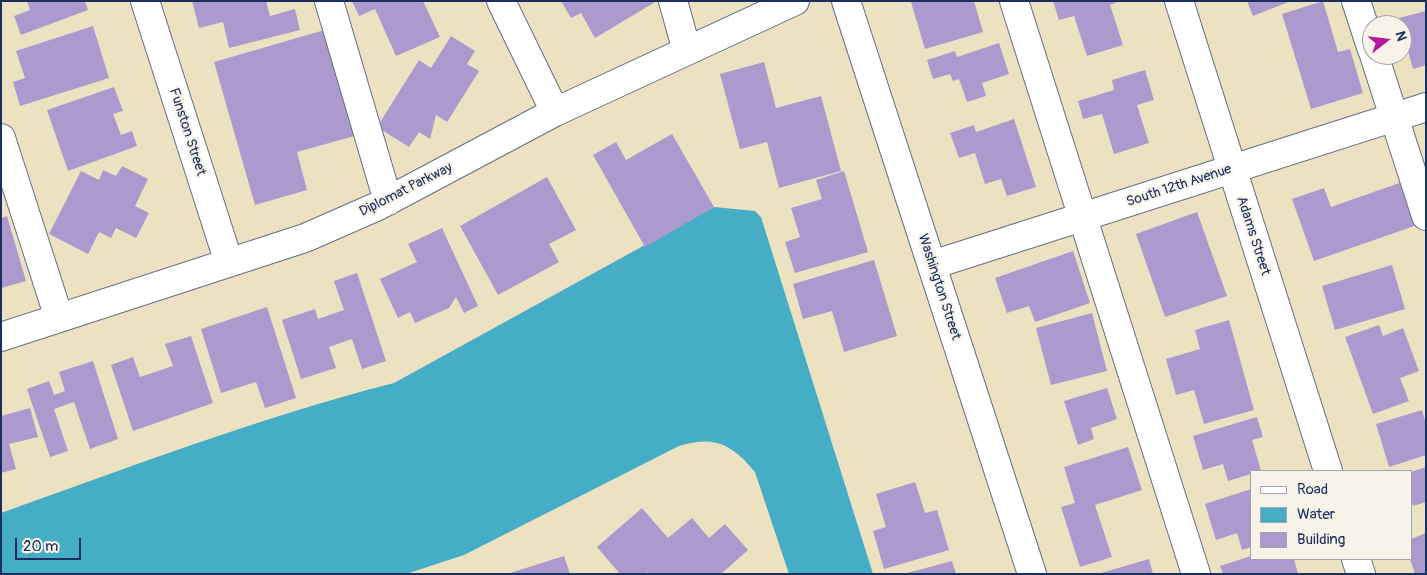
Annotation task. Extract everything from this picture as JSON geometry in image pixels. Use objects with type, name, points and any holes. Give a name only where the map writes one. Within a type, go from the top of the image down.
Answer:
[{"type":"street","name":"Funston Street","points":[[144,1],[229,263]]},
{"type":"street","points":[[329,1],[388,201]]},
{"type":"street","points":[[501,1],[555,112]]},
{"type":"street","points":[[673,1],[687,51]]},
{"type":"street","name":"Diplomat Parkway","points":[[1,337],[305,238],[388,201],[555,112],[795,1]]},
{"type":"street","name":"Washington Street","points":[[846,1],[1032,574]]},
{"type":"street","points":[[1014,1],[1196,574]]},
{"type":"street","name":"Adams Street","points":[[1179,1],[1328,470]]},
{"type":"street","points":[[1356,1],[1362,19]]},
{"type":"street","points":[[1377,65],[1426,216]]},
{"type":"street","name":"South 12th Avenue","points":[[932,265],[1426,107]]},
{"type":"street","points":[[1,138],[59,318]]},
{"type":"street","points":[[1356,560],[1361,574]]},
{"type":"water","points":[[714,207],[755,211],[761,217],[873,574],[789,574],[755,472],[747,462],[722,444],[702,441],[679,446],[464,555],[406,574],[1,574],[1,513],[245,427],[344,396],[394,383]]},
{"type":"building","points":[[27,1],[85,1],[88,10],[21,35],[14,16],[30,10]]},
{"type":"building","points":[[192,1],[266,1],[270,16],[295,9],[300,30],[229,48],[223,22],[199,28]]},
{"type":"building","points":[[352,1],[423,1],[440,37],[396,56],[375,9],[359,16]]},
{"type":"building","points":[[561,1],[657,1],[595,38],[581,13],[571,18]]},
{"type":"building","points":[[974,1],[983,32],[925,49],[911,2]]},
{"type":"building","points":[[1053,1],[1120,1],[1110,5],[1123,45],[1087,56],[1074,16],[1059,20]]},
{"type":"building","points":[[1247,1],[1291,1],[1253,16]]},
{"type":"building","points":[[1323,1],[1338,52],[1350,49],[1363,93],[1311,109],[1282,14]]},
{"type":"building","points":[[1426,11],[1426,65],[1413,69],[1412,15]]},
{"type":"building","points":[[93,26],[109,78],[20,106],[13,82],[25,78],[16,51]]},
{"type":"building","points":[[328,29],[358,135],[297,152],[307,190],[255,205],[214,62]]},
{"type":"building","points":[[451,36],[475,51],[467,64],[479,71],[447,122],[436,115],[430,139],[419,132],[409,147],[377,127],[419,60],[431,68]]},
{"type":"building","points":[[999,43],[1009,74],[982,83],[986,96],[967,102],[959,79],[953,81],[950,74],[933,79],[927,60],[955,51],[957,57]]},
{"type":"building","points":[[764,62],[776,108],[821,96],[841,171],[779,188],[767,142],[740,149],[720,74]]},
{"type":"building","points":[[1145,70],[1154,100],[1137,105],[1149,143],[1114,154],[1102,114],[1083,119],[1078,101],[1114,90],[1112,80]]},
{"type":"building","points":[[114,87],[123,111],[113,114],[121,135],[132,131],[137,146],[68,171],[47,110]]},
{"type":"building","points":[[1014,119],[1036,187],[1007,196],[1001,179],[985,184],[975,153],[959,158],[950,133],[974,125],[976,132]]},
{"type":"building","points":[[672,134],[714,207],[645,247],[593,155],[616,142],[626,160]]},
{"type":"building","points":[[122,166],[148,179],[135,206],[149,213],[136,238],[116,228],[111,238],[99,232],[88,254],[49,234],[81,171],[99,180],[103,170],[116,176]]},
{"type":"building","points":[[844,171],[868,252],[795,273],[785,242],[800,237],[791,208],[822,199],[816,180]]},
{"type":"building","points":[[547,177],[576,230],[549,244],[559,262],[498,295],[460,226]]},
{"type":"building","points":[[1405,181],[1420,224],[1314,261],[1292,199],[1324,188],[1331,207]]},
{"type":"building","points":[[1197,212],[1227,296],[1165,317],[1136,234]]},
{"type":"building","points":[[7,216],[26,281],[1,288],[1,218]]},
{"type":"building","points":[[442,228],[478,306],[464,313],[456,297],[449,308],[415,323],[410,312],[398,318],[380,279],[417,262],[408,244]]},
{"type":"building","points":[[1073,251],[1090,303],[1035,322],[1029,306],[1007,313],[995,278]]},
{"type":"building","points":[[874,260],[897,336],[844,352],[832,311],[803,319],[793,284]]},
{"type":"building","points":[[1392,265],[1405,309],[1335,330],[1322,286]]},
{"type":"building","points":[[357,273],[386,361],[362,369],[352,339],[329,347],[336,368],[301,379],[282,320],[315,309],[318,319],[344,310],[334,281]]},
{"type":"building","points":[[267,307],[296,398],[265,408],[256,382],[221,393],[201,329]]},
{"type":"building","points":[[1092,313],[1107,371],[1051,385],[1036,328]]},
{"type":"building","points":[[1229,320],[1254,410],[1204,424],[1194,390],[1176,395],[1166,359],[1200,349],[1195,330]]},
{"type":"building","points":[[1379,325],[1383,336],[1403,328],[1419,371],[1400,378],[1409,401],[1373,414],[1345,337]]},
{"type":"building","points":[[191,336],[213,403],[133,431],[111,365],[133,357],[140,377],[173,366],[165,344]]},
{"type":"building","points":[[93,361],[118,439],[90,449],[74,402],[54,409],[68,451],[50,457],[27,389],[49,381],[54,395],[65,391],[59,372]]},
{"type":"building","points":[[1107,388],[1117,419],[1091,428],[1094,439],[1078,445],[1064,401]]},
{"type":"building","points":[[30,408],[38,437],[9,444],[16,469],[1,473],[1,416]]},
{"type":"building","points":[[1422,410],[1426,424],[1426,455],[1389,467],[1376,424]]},
{"type":"building","points":[[1257,417],[1263,437],[1252,440],[1261,470],[1250,470],[1250,474],[1228,481],[1223,464],[1203,470],[1193,436]]},
{"type":"building","points":[[1128,447],[1142,490],[1095,505],[1112,557],[1080,567],[1061,507],[1075,503],[1064,467]]},
{"type":"building","points":[[1426,467],[1426,502],[1413,506],[1412,502],[1412,472]]},
{"type":"building","points":[[915,482],[925,513],[937,510],[949,550],[884,569],[873,531],[886,527],[876,494]]},
{"type":"building","points":[[1250,489],[1250,547],[1242,550],[1237,533],[1216,540],[1205,504]]},
{"type":"building","points":[[642,508],[668,538],[692,518],[709,538],[725,524],[748,550],[721,574],[649,574],[648,572],[645,574],[620,574],[597,547]]},
{"type":"building","points":[[1426,533],[1426,574],[1415,574],[1410,560],[1412,560],[1412,539]]},
{"type":"building","points":[[564,556],[570,574],[510,574],[510,573]]},
{"type":"building","points":[[1250,556],[1250,560],[1294,560],[1298,574],[1223,574],[1220,566]]},
{"type":"building","points":[[1149,559],[1153,574],[1101,574],[1101,573]]},
{"type":"building","points":[[952,561],[956,574],[907,574],[907,573]]}]
